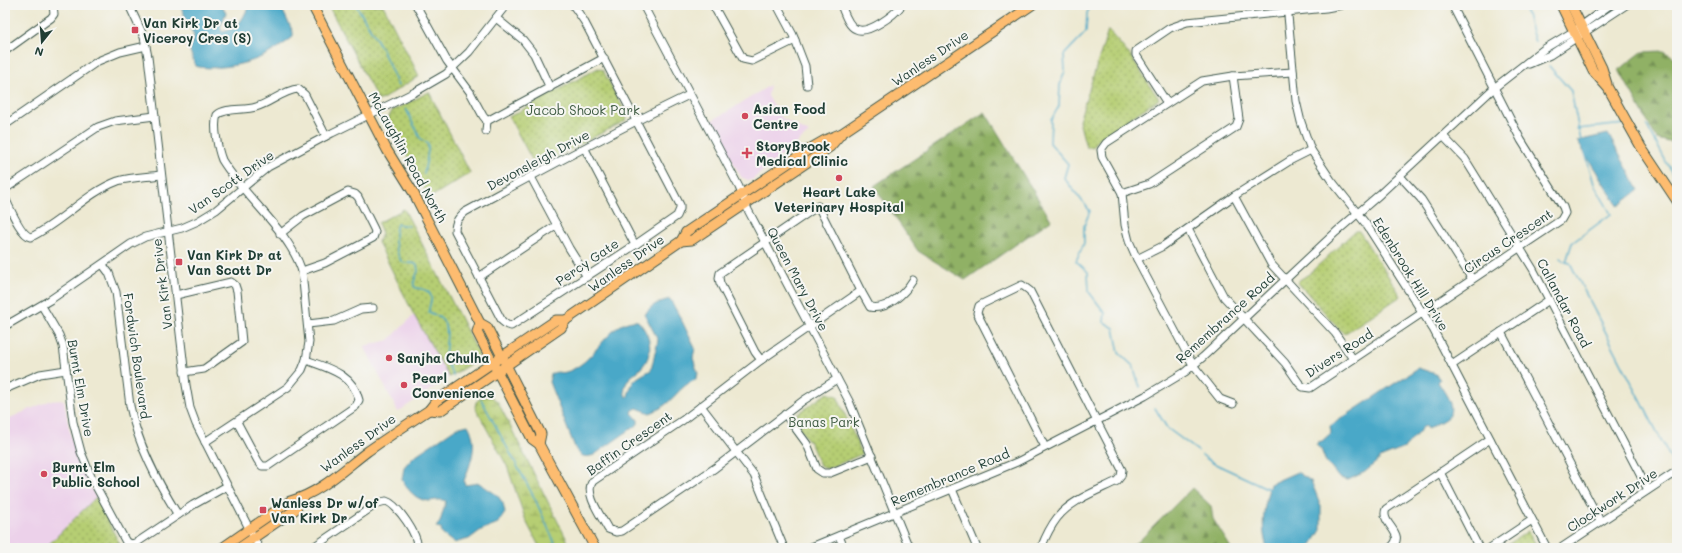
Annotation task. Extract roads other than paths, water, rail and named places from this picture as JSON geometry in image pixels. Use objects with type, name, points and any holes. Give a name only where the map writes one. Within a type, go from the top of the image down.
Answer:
[{"type":"main road","name":"McLaughlin Road North","points":[[312,5],[387,150],[413,192],[480,323],[487,327],[502,356],[541,434],[539,444]]},
{"type":"main road","name":"Wanless Drive","points":[[429,410],[440,411],[561,328],[566,320],[681,241],[686,232],[811,148],[842,133],[1032,5]]},
{"type":"main road","points":[[1561,5],[1579,32]]},
{"type":"main road","points":[[1571,5],[1593,71],[1608,88],[1641,147],[1677,201]]},
{"type":"main road","name":"Wanless Drive","points":[[681,241],[692,240],[830,146],[842,133]]},
{"type":"main road","name":"Wanless Drive","points":[[222,548],[290,501],[302,498],[429,410],[436,401],[556,320],[566,320]]},
{"type":"main road","name":"McLaughlin Road North","points":[[480,323],[478,332],[532,439],[539,444],[594,548]]},
{"type":"main road","name":"Wanless Drive","points":[[240,548],[296,510],[302,498]]},
{"type":"street","points":[[5,51],[51,18],[54,14],[52,5]]},
{"type":"street","name":"Van Kirk Drive","points":[[129,5],[138,23],[146,46],[184,372],[190,408],[196,424],[259,548]]},
{"type":"street","points":[[416,5],[452,68],[470,92],[483,116],[488,121]]},
{"type":"street","name":"Van Scott Drive","points":[[5,326],[42,306],[103,265],[131,244],[145,237],[187,226],[205,217],[268,167],[326,136],[415,92],[452,68],[469,52],[506,5]]},
{"type":"street","points":[[573,5],[584,21],[604,58],[678,202],[680,209],[677,216],[635,245]]},
{"type":"street","name":"Queen Mary Drive","points":[[643,5],[689,95],[724,158],[764,242],[849,401],[910,548]]},
{"type":"street","points":[[713,5],[743,59],[752,61],[795,40]]},
{"type":"street","points":[[777,5],[795,40],[805,66],[807,85]]},
{"type":"street","points":[[841,5],[852,26],[857,30],[868,30],[896,12],[902,5]]},
{"type":"street","points":[[1167,103],[1138,59],[1136,51],[1170,28],[1187,22],[1287,8],[1326,8],[1342,5]]},
{"type":"street","name":"Circus Crescent","points":[[1423,313],[1561,220],[1564,214],[1564,210],[1521,140],[1452,5]]},
{"type":"street","name":"Remembrance Road","points":[[809,548],[1017,462],[1145,396],[1193,365],[1494,88],[1520,68],[1550,55],[1610,5]]},
{"type":"street","name":"Remembrance Road","points":[[1579,32],[1626,5]]},
{"type":"street","name":"Edenbrook Hill Drive","points":[[1287,8],[1296,101],[1301,122],[1311,150],[1331,180],[1377,241],[1433,329],[1547,548]]},
{"type":"street","points":[[496,18],[523,40],[534,54],[550,88]]},
{"type":"street","points":[[5,125],[98,61],[120,52],[146,46]]},
{"type":"street","points":[[488,121],[604,58]]},
{"type":"street","points":[[1233,404],[1220,399],[1193,365],[1137,259],[1129,241],[1125,225],[1122,193],[1102,157],[1102,147],[1202,81],[1233,76],[1293,72]]},
{"type":"street","points":[[1122,193],[1149,184],[1236,127],[1239,119],[1233,76]]},
{"type":"street","points":[[205,442],[237,422],[293,382],[302,370],[306,360],[309,342],[302,271],[293,250],[225,164],[219,151],[215,118],[220,112],[254,108],[292,90],[298,89],[305,96],[326,136]]},
{"type":"street","name":"Devonsleigh Drive","points":[[479,277],[455,232],[455,224],[458,217],[531,177],[689,95]]},
{"type":"street","points":[[5,189],[90,131],[110,122],[155,116]]},
{"type":"street","points":[[486,131],[488,121]]},
{"type":"street","name":"Callandar Road","points":[[1443,136],[1465,159],[1520,248],[1550,300],[1648,490]]},
{"type":"street","name":"Percy Gate","points":[[479,277],[502,322],[511,326],[635,245],[585,149]]},
{"type":"street","points":[[1137,259],[1162,246],[1234,196],[1291,160],[1311,150]]},
{"type":"street","points":[[5,198],[22,231],[27,236],[32,237],[111,184],[130,178],[161,175]]},
{"type":"street","points":[[1400,176],[1421,199],[1472,279]]},
{"type":"street","points":[[531,177],[569,248],[587,276]]},
{"type":"street","points":[[280,234],[303,216],[348,192],[358,197],[374,229],[375,232],[373,238],[325,264],[302,271]]},
{"type":"street","points":[[1234,196],[1266,258],[1335,333],[1353,359]]},
{"type":"street","points":[[760,360],[719,278],[720,273],[723,269],[818,206],[870,306],[878,308],[884,306],[907,290],[913,280]]},
{"type":"street","points":[[479,277],[557,225]]},
{"type":"street","name":"Divers Road","points":[[1188,229],[1221,293],[1243,319],[1285,363],[1303,387],[1310,388],[1423,313]]},
{"type":"street","name":"Fordwich Boulevard","points":[[103,265],[116,292],[130,406],[134,424],[146,456],[178,515]]},
{"type":"street","points":[[176,295],[227,283],[233,283],[237,288],[242,342],[204,369],[184,372]]},
{"type":"street","points":[[1040,548],[1053,523],[1066,508],[1117,481],[1121,476],[1121,467],[1030,291],[1022,285],[1018,285],[979,306],[977,313],[1046,447]]},
{"type":"street","name":"Baffin Crescent","points":[[837,379],[785,414],[715,468],[622,530],[616,532],[608,529],[590,495],[589,489],[591,483],[701,406],[760,360],[861,291]]},
{"type":"street","points":[[1452,365],[1550,300]]},
{"type":"street","name":"Burnt Elm Drive","points":[[42,306],[61,340],[73,422],[81,452],[92,479],[124,539],[131,544],[136,543],[178,515],[227,486]]},
{"type":"street","points":[[308,324],[334,321],[361,309],[373,308]]},
{"type":"street","points":[[1501,332],[1600,521]]},
{"type":"street","points":[[237,422],[258,461],[262,466],[268,466],[356,406],[359,400],[357,394],[346,378],[332,370],[306,360]]},
{"type":"street","points":[[5,389],[40,374],[66,370]]},
{"type":"street","points":[[701,406],[754,475],[784,548]]},
{"type":"street","points":[[785,414],[807,444],[818,468],[823,473],[830,473],[872,456]]},
{"type":"street","points":[[1390,548],[1395,544],[1397,538],[1384,513],[1386,509],[1490,439]]},
{"type":"street","points":[[1440,472],[1479,548]]},
{"type":"street","name":"Clockwork Drive","points":[[1561,548],[1600,521],[1677,472]]},
{"type":"street","points":[[952,489],[976,548]]},
{"type":"street","points":[[312,548],[378,503],[386,501],[395,506],[416,537],[417,548]]},
{"type":"street","points":[[1490,548],[1532,520]]},
{"type":"street","points":[[839,536],[844,548]]},
{"type":"water","points":[[180,5],[221,5],[226,13],[220,27],[222,32],[233,28],[240,22],[249,5],[280,5],[293,32],[293,37],[268,54],[253,61],[218,68],[195,66],[190,51],[194,36]]},
{"type":"water","points":[[1608,134],[1639,190],[1618,206],[1577,141]]},
{"type":"water","points":[[670,299],[695,348],[693,358],[698,374],[695,380],[683,387],[658,410],[650,413],[637,408],[633,410],[632,413],[638,420],[638,424],[594,455],[586,457],[580,454],[576,450],[549,382],[551,374],[555,372],[566,372],[577,367],[587,360],[614,330],[629,322],[638,321],[646,332],[650,349],[646,361],[626,384],[625,393],[626,397],[628,396],[633,382],[641,375],[651,370],[658,340],[645,315],[655,304]]},
{"type":"water","points":[[1418,368],[1436,374],[1440,380],[1438,382],[1447,396],[1451,406],[1449,415],[1428,429],[1426,426],[1423,427],[1405,448],[1382,457],[1365,472],[1348,480],[1339,478],[1325,460],[1321,449],[1316,445],[1318,442],[1322,441],[1331,433],[1330,426]]},
{"type":"water","points":[[468,425],[473,439],[473,453],[464,481],[465,485],[479,483],[497,495],[503,503],[505,513],[498,523],[481,530],[469,539],[454,543],[442,534],[441,528],[436,527],[440,522],[446,501],[425,501],[410,491],[402,480],[404,467],[413,457],[456,428]]},
{"type":"water","points":[[1297,472],[1311,481],[1321,506],[1321,530],[1311,546],[1306,548],[1267,548],[1263,524],[1270,484]]},
{"type":"waterway","points":[[356,5],[381,47],[398,86]]},
{"type":"waterway","points":[[1091,5],[1087,13],[1086,32],[1064,55],[1065,71],[1060,85],[1059,106],[1051,120],[1050,143],[1068,164],[1064,178],[1090,211],[1084,226],[1084,243],[1076,261],[1088,272],[1089,292],[1105,313],[1104,322],[1114,328],[1119,353],[1133,366],[1140,387]]},
{"type":"waterway","points":[[1524,5],[1535,42]]},
{"type":"waterway","points":[[1549,66],[1571,91],[1581,141]]},
{"type":"waterway","points":[[406,109],[420,138],[428,144],[424,174]]},
{"type":"waterway","points":[[1577,129],[1625,124]]},
{"type":"waterway","points":[[1647,126],[1677,182]]},
{"type":"waterway","points":[[1566,262],[1572,243],[1611,214],[1594,184],[1585,152]]},
{"type":"waterway","points":[[409,226],[397,224],[395,238],[397,252],[401,261],[417,265],[418,271],[414,287],[423,289],[430,294],[431,298],[429,312],[439,317],[444,322],[447,334],[445,358],[453,376]]},
{"type":"waterway","points":[[1560,258],[1570,263],[1673,463]]},
{"type":"waterway","points":[[481,399],[535,499],[557,548]]},
{"type":"waterway","points":[[1155,408],[1167,428],[1198,451]]},
{"type":"waterway","points":[[1202,455],[1211,462],[1269,489]]},
{"type":"place","name":"Van Kirk Dr at Viceroy Cres (S)","points":[[135,30]]},
{"type":"place","name":"Asian Food Centre","points":[[745,116]]},
{"type":"place","name":"StoryBrook Medical Clinic","points":[[747,153]]},
{"type":"place","name":"Heart Lake Veterinary Hospital","points":[[839,178]]},
{"type":"place","name":"Van Kirk Dr at Van Scott Dr","points":[[179,262]]},
{"type":"place","name":"Sanjha Chulha","points":[[389,358]]},
{"type":"place","name":"Pearl Convenience","points":[[404,385]]},
{"type":"place","name":"Burnt Elm Public School","points":[[44,474]]},
{"type":"place","name":"Wanless Dr w/of Van Kirk Dr","points":[[263,510]]},
{"type":"park label","name":"Jacob Shook Park","points":[[583,110]]},
{"type":"park label","name":"Banas Park","points":[[824,422]]}]
